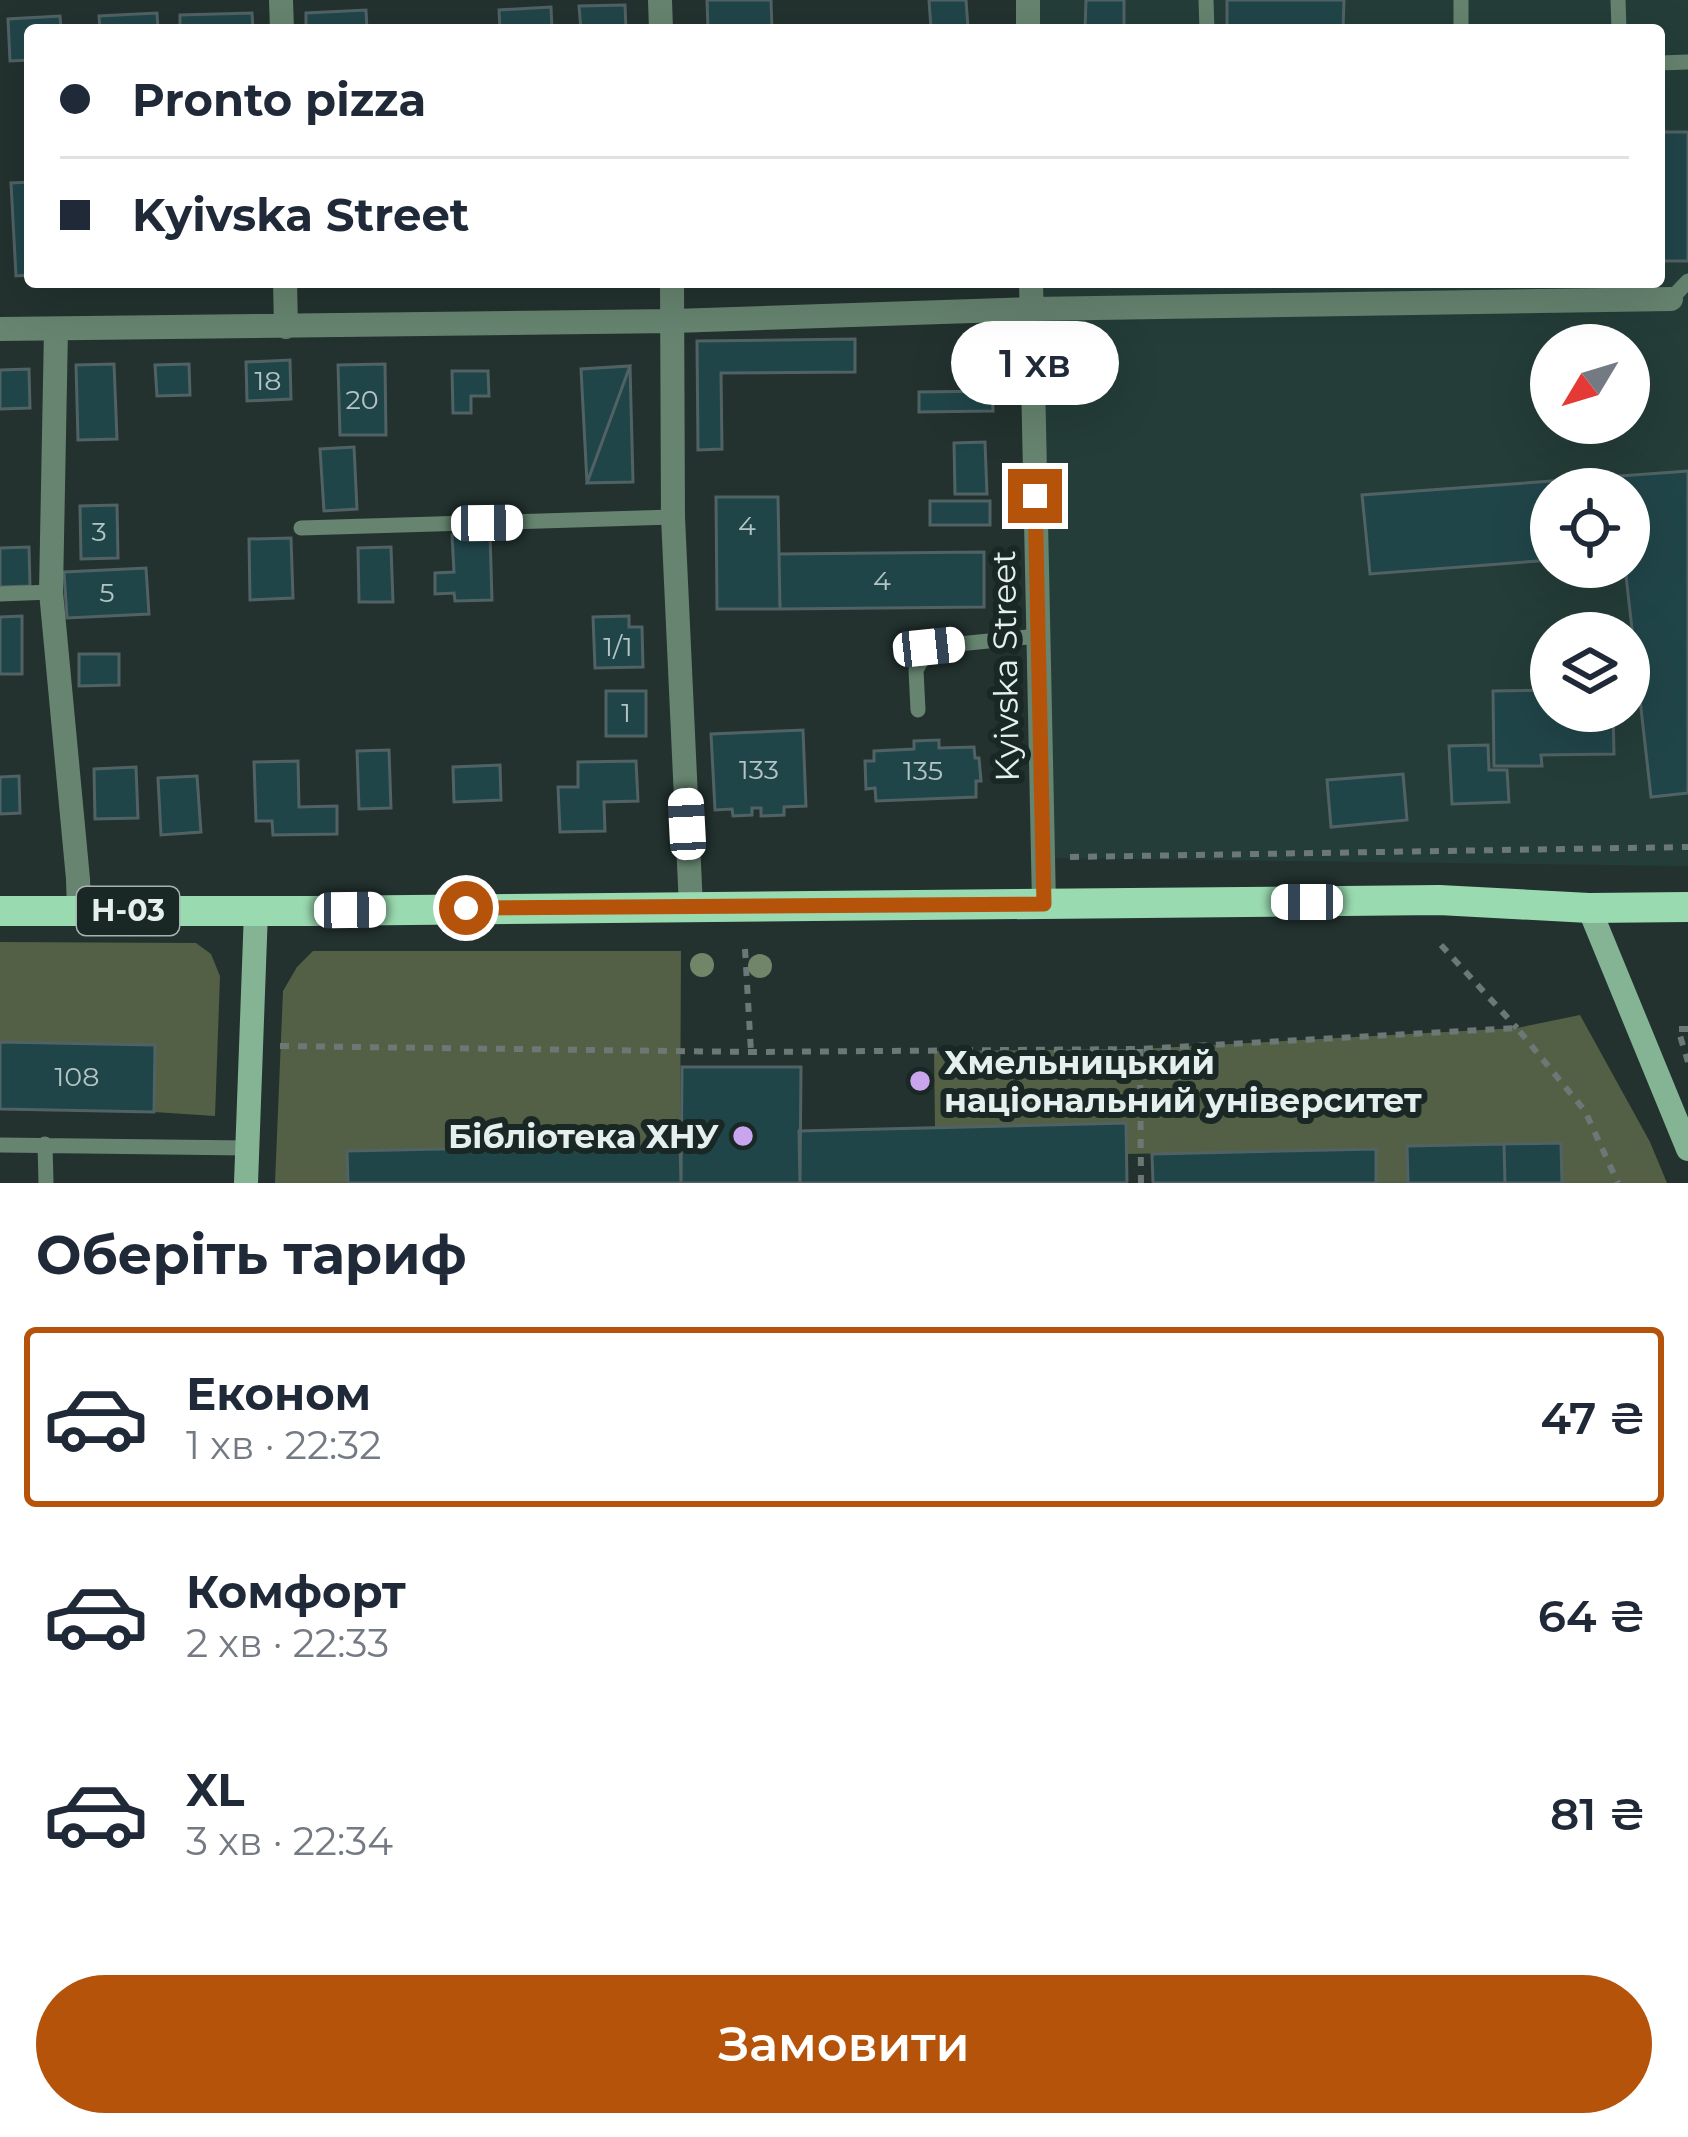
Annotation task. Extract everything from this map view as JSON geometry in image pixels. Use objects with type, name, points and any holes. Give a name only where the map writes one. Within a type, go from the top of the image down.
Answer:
[{"type":"main road","name":"Н-03","points":[[0,911],[1439,900],[1589,908],[1688,907]]},
{"type":"street","points":[[285,288],[286,327]]},
{"type":"street","points":[[672,288],[673,518],[691,907]]},
{"type":"street","name":"Kyivska Street","points":[[1031,288],[1044,904]]},
{"type":"street","points":[[0,329],[674,321],[1680,290]]},
{"type":"street","points":[[56,329],[51,592],[79,910]]},
{"type":"street","points":[[1589,908],[1688,1149]]},
{"type":"street","points":[[246,1183],[256,911]]},
{"type":"lane","points":[[301,528],[673,518]]},
{"type":"lane","points":[[0,594],[51,592]]},
{"type":"lane","points":[[918,710],[916,670],[929,647],[1038,636]]},
{"type":"lane","points":[[45,1144],[46,1183]]},
{"type":"lane","points":[[0,1145],[248,1148]]},
{"type":"path","points":[[1042,857],[1688,847]]},
{"type":"path","points":[[1441,945],[1585,1111],[1618,1183]]},
{"type":"path","points":[[746,950],[751,1052]]},
{"type":"path","points":[[280,1046],[751,1052],[1140,1049],[1517,1028]]},
{"type":"path","points":[[1688,1029],[1678,1029],[1688,1062]]},
{"type":"path","points":[[1140,1049],[1141,1183]]},
{"type":"shaded area","points":[[1039,0],[1688,0],[1688,866],[1042,858],[1040,288],[1665,288],[1665,24],[1039,24]]},
{"type":"shaded area","points":[[0,942],[196,943],[211,954],[220,976],[215,1116],[154,1112],[155,1045],[0,1042]]},
{"type":"shaded area","points":[[313,951],[681,951],[680,1144],[347,1151],[348,1183],[275,1183],[283,991]]},
{"type":"shaded area","points":[[1580,1015],[1650,1142],[1667,1183],[1376,1183],[1375,1149],[1126,1154],[1125,1123],[935,1127],[934,1051],[1140,1049],[1517,1028]]},
{"type":"building","points":[[707,0],[771,0],[772,24],[708,24]]},
{"type":"building","points":[[929,0],[966,0],[968,24],[931,24]]},
{"type":"building","points":[[1086,0],[1124,0],[1124,24],[1085,24]]},
{"type":"building","points":[[1227,0],[1344,0],[1343,24],[1227,24]]},
{"type":"building","points":[[625,5],[626,24],[580,24],[579,6]]},
{"type":"building","points":[[551,7],[552,24],[500,24],[499,10]]},
{"type":"building","points":[[366,10],[367,24],[306,24],[306,13]]},
{"type":"building","points":[[157,13],[158,24],[100,24],[99,16]]},
{"type":"building","points":[[252,13],[253,24],[180,24],[180,15]]},
{"type":"building","points":[[60,16],[61,24],[24,24],[24,60],[10,61],[8,19]]},
{"type":"building","points":[[1665,132],[1688,132],[1688,261],[1665,261]]},
{"type":"building","points":[[24,182],[24,275],[16,276],[11,183]]},
{"type":"building","points":[[855,339],[855,372],[721,373],[722,449],[698,450],[697,341]]},
{"type":"building","points":[[290,360],[291,399],[247,401],[246,362]]},
{"type":"building","points":[[114,364],[117,439],[78,440],[76,365]]},
{"type":"building","points":[[189,364],[190,395],[157,396],[155,365]]},
{"type":"building","points":[[385,364],[386,435],[340,435],[338,365]]},
{"type":"building","points":[[630,366],[587,483],[581,369]]},
{"type":"building","points":[[630,366],[633,482],[587,483]]},
{"type":"building","points":[[29,369],[30,408],[0,409],[0,370]]},
{"type":"building","points":[[452,371],[488,371],[489,396],[471,396],[471,413],[453,413]]},
{"type":"building","points":[[992,391],[993,411],[919,412],[919,392]]},
{"type":"building","points":[[985,442],[987,494],[955,494],[954,443]]},
{"type":"building","points":[[354,447],[357,509],[324,511],[320,449]]},
{"type":"building","points":[[1688,471],[1688,793],[1651,797],[1644,732],[1650,732],[1650,612],[1630,612],[1627,588],[1650,588],[1650,474]]},
{"type":"building","points":[[1530,483],[1530,562],[1370,574],[1362,495]]},
{"type":"building","points":[[716,497],[778,497],[780,609],[717,609]]},
{"type":"building","points":[[930,501],[990,501],[990,525],[930,525]]},
{"type":"building","points":[[117,505],[118,558],[81,559],[80,506]]},
{"type":"building","points":[[490,534],[492,600],[455,601],[454,593],[435,594],[435,573],[454,572],[452,535]]},
{"type":"building","points":[[291,538],[293,598],[250,600],[249,539]]},
{"type":"building","points":[[29,547],[30,586],[0,587],[0,548]]},
{"type":"building","points":[[391,547],[393,602],[359,602],[358,548]]},
{"type":"building","points":[[984,552],[984,607],[780,609],[779,554]]},
{"type":"building","points":[[146,568],[149,614],[67,618],[64,572]]},
{"type":"building","points":[[22,616],[22,674],[0,674],[0,617]]},
{"type":"building","points":[[629,616],[629,627],[642,627],[643,667],[595,668],[593,617]]},
{"type":"building","points":[[79,654],[119,654],[119,685],[79,686]]},
{"type":"building","points":[[1530,690],[1530,732],[1613,732],[1614,754],[1541,755],[1542,766],[1494,766],[1493,691]]},
{"type":"building","points":[[606,691],[646,691],[646,736],[606,736]]},
{"type":"building","points":[[803,730],[806,806],[784,807],[784,815],[761,816],[761,808],[752,808],[752,815],[733,816],[732,809],[715,810],[711,734]]},
{"type":"building","points":[[939,740],[939,748],[974,747],[981,781],[976,781],[976,797],[876,801],[875,788],[866,789],[865,761],[874,761],[874,751],[914,749],[914,741]]},
{"type":"building","points":[[1488,745],[1489,770],[1507,770],[1509,802],[1452,804],[1449,746]]},
{"type":"building","points":[[389,750],[391,808],[359,809],[357,751]]},
{"type":"building","points":[[298,761],[299,807],[337,806],[337,834],[273,835],[272,821],[256,821],[254,762]]},
{"type":"building","points":[[636,761],[638,801],[604,802],[605,831],[560,832],[558,787],[578,787],[578,762]]},
{"type":"building","points":[[500,765],[501,800],[454,802],[453,767]]},
{"type":"building","points":[[136,767],[138,818],[95,819],[94,769]]},
{"type":"building","points":[[1403,774],[1407,820],[1331,827],[1327,780]]},
{"type":"building","points":[[19,776],[20,813],[0,814],[0,777]]},
{"type":"building","points":[[197,776],[201,832],[161,835],[158,778]]},
{"type":"building","points":[[0,1042],[155,1045],[154,1112],[0,1109]]},
{"type":"building","points":[[682,1067],[801,1067],[800,1183],[681,1183]]},
{"type":"building","points":[[1126,1123],[1127,1183],[800,1183],[799,1131]]},
{"type":"building","points":[[1561,1143],[1562,1183],[1505,1183],[1504,1144]]},
{"type":"building","points":[[680,1144],[681,1183],[348,1183],[347,1151]]},
{"type":"building","points":[[1504,1144],[1505,1183],[1408,1183],[1407,1146]]},
{"type":"building","points":[[1376,1149],[1376,1183],[1153,1183],[1152,1154]]},
{"type":"place","name":"Хмельницький національний університет","points":[[920,1081]]},
{"type":"place","name":"Бібліотека ХНУ","points":[[743,1136]]},
{"type":"route","points":[[466,908],[1044,904],[1035,496]]}]
